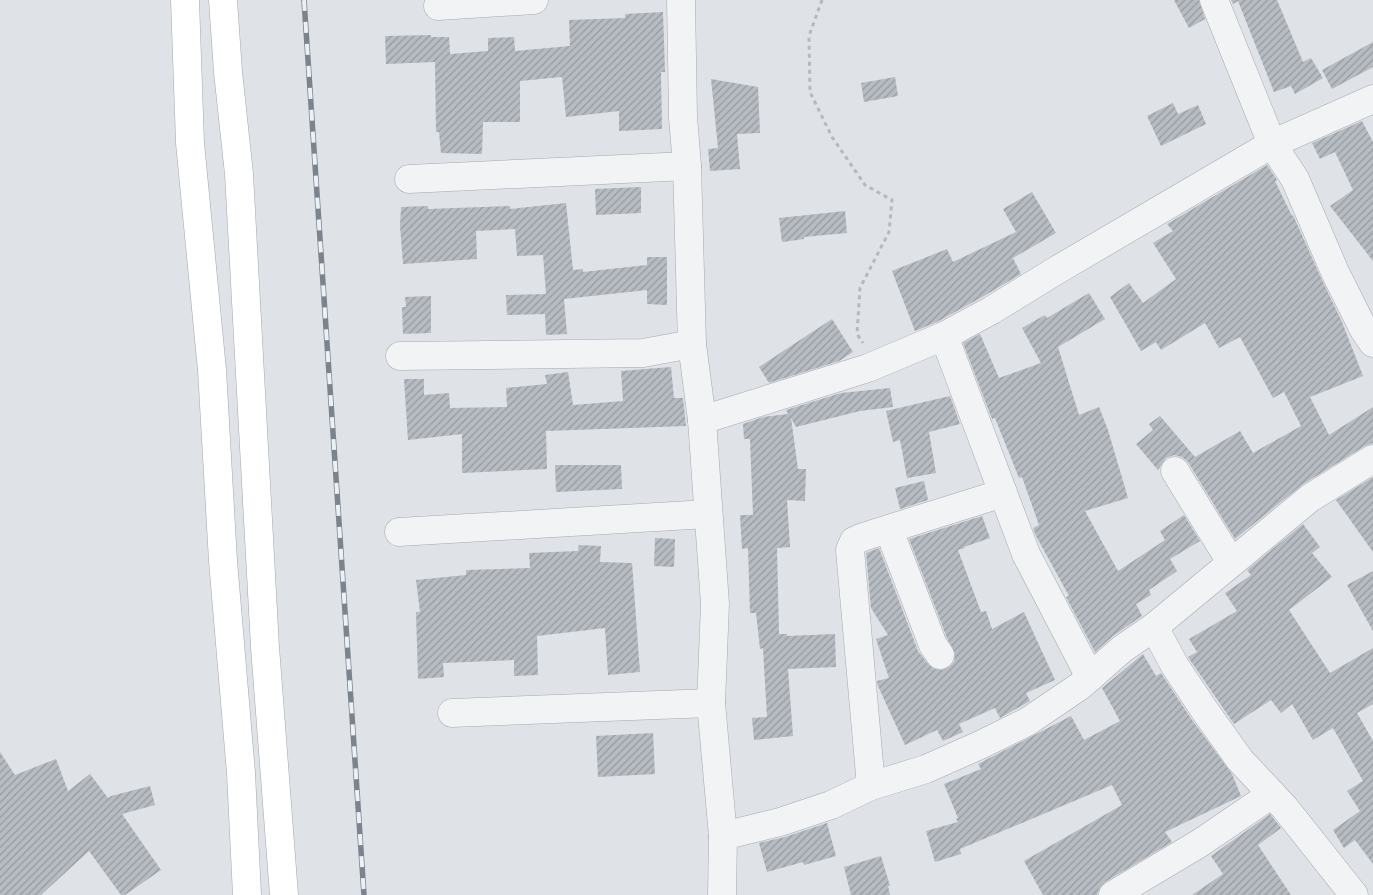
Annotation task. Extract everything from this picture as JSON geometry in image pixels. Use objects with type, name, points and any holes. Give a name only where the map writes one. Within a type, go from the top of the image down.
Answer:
[{"type":"main road","points":[[185,0],[190,143],[212,370],[223,561],[241,773],[247,895]]},
{"type":"main road","points":[[223,0],[228,72],[239,174],[265,647],[284,895]]},
{"type":"street","points":[[438,6],[534,0]]},
{"type":"street","points":[[681,0],[683,117],[692,344],[702,420],[715,604],[711,703],[723,836],[722,895]]},
{"type":"street","points":[[1214,0],[1272,144],[1295,179],[1335,272],[1370,333]]},
{"type":"street","points":[[702,420],[823,383],[879,363],[944,336],[992,310],[1107,240],[1272,144],[1373,99]]},
{"type":"street","points":[[409,179],[686,166]]},
{"type":"street","points":[[944,336],[1026,554],[1090,677]]},
{"type":"street","points":[[400,356],[643,353],[692,344]]},
{"type":"street","points":[[723,836],[780,822],[832,804],[871,786],[926,769],[1027,722],[1080,686],[1122,649],[1154,627],[1310,498],[1373,459]]},
{"type":"street","points":[[1175,471],[1231,562]]},
{"type":"street","points":[[871,786],[850,550],[854,541],[1003,493]]},
{"type":"street","points":[[399,532],[708,514]]},
{"type":"street","points":[[889,530],[933,645],[940,655]]},
{"type":"street","points":[[1154,627],[1175,666],[1240,760],[1272,794],[1321,852],[1354,895]]},
{"type":"street","points":[[452,713],[711,703]]},
{"type":"street","points":[[1114,895],[1200,843],[1272,794]]},
{"type":"path","points":[[822,0],[809,36],[810,92],[832,138],[865,185],[892,200],[889,232],[860,288],[856,334],[879,363]]},
{"type":"building","points":[[1174,0],[1199,0],[1205,19],[1189,28]]},
{"type":"building","points":[[1231,0],[1277,0],[1303,62],[1311,58],[1323,78],[1295,94],[1291,86],[1274,92],[1238,1],[1233,4]]},
{"type":"building","points":[[663,12],[665,72],[661,72],[662,129],[619,131],[619,111],[566,117],[562,77],[520,81],[520,122],[483,122],[482,154],[441,153],[439,132],[436,132],[435,62],[386,64],[385,36],[431,35],[431,37],[449,37],[450,54],[488,51],[488,38],[514,37],[515,51],[570,46],[569,20],[625,18],[625,14]]},
{"type":"building","points":[[1373,42],[1373,67],[1332,89],[1322,70]]},
{"type":"building","points":[[895,77],[898,96],[864,102],[861,83]]},
{"type":"building","points":[[711,79],[758,87],[760,133],[737,134],[740,169],[710,171],[708,149],[718,148]]},
{"type":"building","points":[[1173,103],[1178,114],[1198,105],[1206,124],[1161,146],[1147,116]]},
{"type":"building","points":[[1362,121],[1373,142],[1373,261],[1330,206],[1353,190],[1335,152],[1320,159],[1312,143]]},
{"type":"building","points":[[1267,165],[1277,180],[1275,181],[1293,215],[1342,322],[1363,376],[1310,397],[1329,435],[1373,407],[1373,443],[1302,485],[1235,539],[1188,462],[1182,457],[1174,455],[1166,458],[1158,470],[1136,444],[1153,430],[1149,424],[1160,416],[1195,457],[1240,431],[1253,453],[1301,426],[1284,392],[1273,398],[1240,337],[1219,348],[1205,323],[1161,350],[1156,342],[1141,351],[1110,297],[1129,283],[1143,303],[1176,279],[1153,243],[1173,231],[1167,224]]},
{"type":"building","points":[[641,187],[641,213],[596,215],[595,189]]},
{"type":"building","points":[[1032,192],[1056,233],[1013,258],[1021,274],[937,322],[915,331],[892,271],[947,249],[953,262],[1016,232],[1003,209]]},
{"type":"building","points":[[566,203],[573,270],[583,269],[583,272],[647,265],[647,257],[667,257],[667,305],[647,304],[647,290],[564,299],[567,334],[546,335],[545,314],[507,315],[506,295],[546,294],[543,255],[517,256],[515,229],[476,231],[477,259],[403,264],[400,226],[401,207],[428,206],[428,209],[510,206],[510,209]]},
{"type":"building","points":[[845,211],[847,233],[804,237],[804,239],[782,242],[779,218]]},
{"type":"building","points":[[1089,293],[1105,319],[1058,347],[1079,415],[1099,407],[1108,430],[1128,498],[1085,511],[1118,571],[1165,540],[1160,531],[1184,515],[1200,541],[1170,559],[1177,571],[1149,590],[1151,595],[1136,604],[1142,616],[1113,636],[1095,652],[1066,597],[1069,596],[1036,536],[1033,528],[1039,525],[1022,477],[1019,478],[995,418],[992,419],[963,343],[980,334],[999,378],[1041,363],[1022,328],[1045,315],[1047,318]]},
{"type":"building","points":[[431,296],[431,333],[403,334],[402,307],[406,307],[405,297]]},
{"type":"building","points":[[832,319],[853,352],[839,361],[769,383],[759,367]]},
{"type":"building","points":[[671,367],[674,398],[683,398],[686,426],[546,431],[547,469],[462,473],[462,434],[408,440],[404,379],[424,379],[424,395],[449,393],[450,408],[507,407],[506,388],[547,384],[545,375],[568,372],[573,405],[623,401],[621,371]]},
{"type":"building","points":[[890,388],[893,407],[860,411],[796,427],[791,418],[798,469],[806,469],[805,501],[787,500],[790,547],[777,548],[779,634],[787,634],[787,636],[835,634],[836,667],[788,669],[793,736],[754,740],[752,718],[767,717],[763,648],[760,649],[756,613],[750,613],[748,548],[742,549],[740,515],[753,515],[750,439],[744,439],[743,424],[763,417],[788,414],[786,410],[841,393]]},
{"type":"building","points":[[950,396],[960,424],[929,432],[936,473],[907,478],[900,440],[893,442],[886,411]]},
{"type":"building","points":[[555,465],[621,465],[622,489],[556,492]]},
{"type":"building","points":[[1373,477],[1373,552],[1336,500]]},
{"type":"building","points":[[924,481],[928,500],[900,509],[895,488]]},
{"type":"building","points":[[982,516],[990,538],[958,550],[981,612],[986,611],[992,629],[1024,612],[1055,680],[1026,693],[1030,701],[1000,718],[995,708],[959,724],[963,732],[943,741],[937,730],[905,745],[878,686],[877,681],[889,678],[876,639],[888,635],[871,608],[866,553],[879,548],[918,651],[934,669],[942,670],[954,662],[955,653],[947,638],[909,539]]},
{"type":"building","points":[[1303,524],[1320,547],[1312,553],[1332,577],[1289,610],[1330,673],[1373,648],[1373,704],[1357,713],[1373,741],[1373,864],[1355,840],[1344,848],[1333,830],[1360,811],[1347,791],[1363,781],[1333,728],[1313,740],[1292,704],[1281,713],[1271,700],[1234,724],[1188,657],[1197,652],[1189,639],[1237,611],[1225,593],[1251,575],[1247,570]]},
{"type":"building","points":[[655,538],[675,539],[674,567],[654,566]]},
{"type":"building","points":[[579,545],[601,546],[600,562],[632,563],[640,672],[608,675],[605,628],[537,636],[538,675],[514,676],[514,660],[443,663],[444,677],[418,679],[416,612],[420,612],[416,580],[466,575],[466,570],[530,568],[529,553],[578,551]]},
{"type":"building","points":[[1373,571],[1373,631],[1347,585]]},
{"type":"building","points":[[1143,654],[1156,676],[1161,673],[1192,720],[1232,774],[1241,796],[1165,832],[1172,842],[1105,882],[1100,887],[1097,895],[1043,895],[1024,861],[1122,805],[1112,785],[960,849],[961,854],[935,862],[926,831],[958,822],[944,784],[981,769],[978,764],[1071,716],[1084,740],[1120,721],[1102,688]]},
{"type":"building","points":[[653,733],[655,774],[598,777],[596,736]]},
{"type":"building","points":[[0,752],[15,775],[56,759],[68,791],[90,774],[108,798],[150,786],[155,805],[122,814],[161,870],[125,895],[121,895],[89,851],[41,895],[0,895]]},
{"type":"building","points":[[1270,814],[1281,828],[1258,845],[1291,895],[1192,895],[1223,874],[1211,856]]},
{"type":"building","points":[[827,823],[836,856],[804,865],[803,862],[767,872],[759,843],[785,837]]},
{"type":"building","points":[[881,856],[890,886],[888,886],[890,895],[851,895],[844,867]]},
{"type":"railway","points":[[304,0],[364,895]]}]
